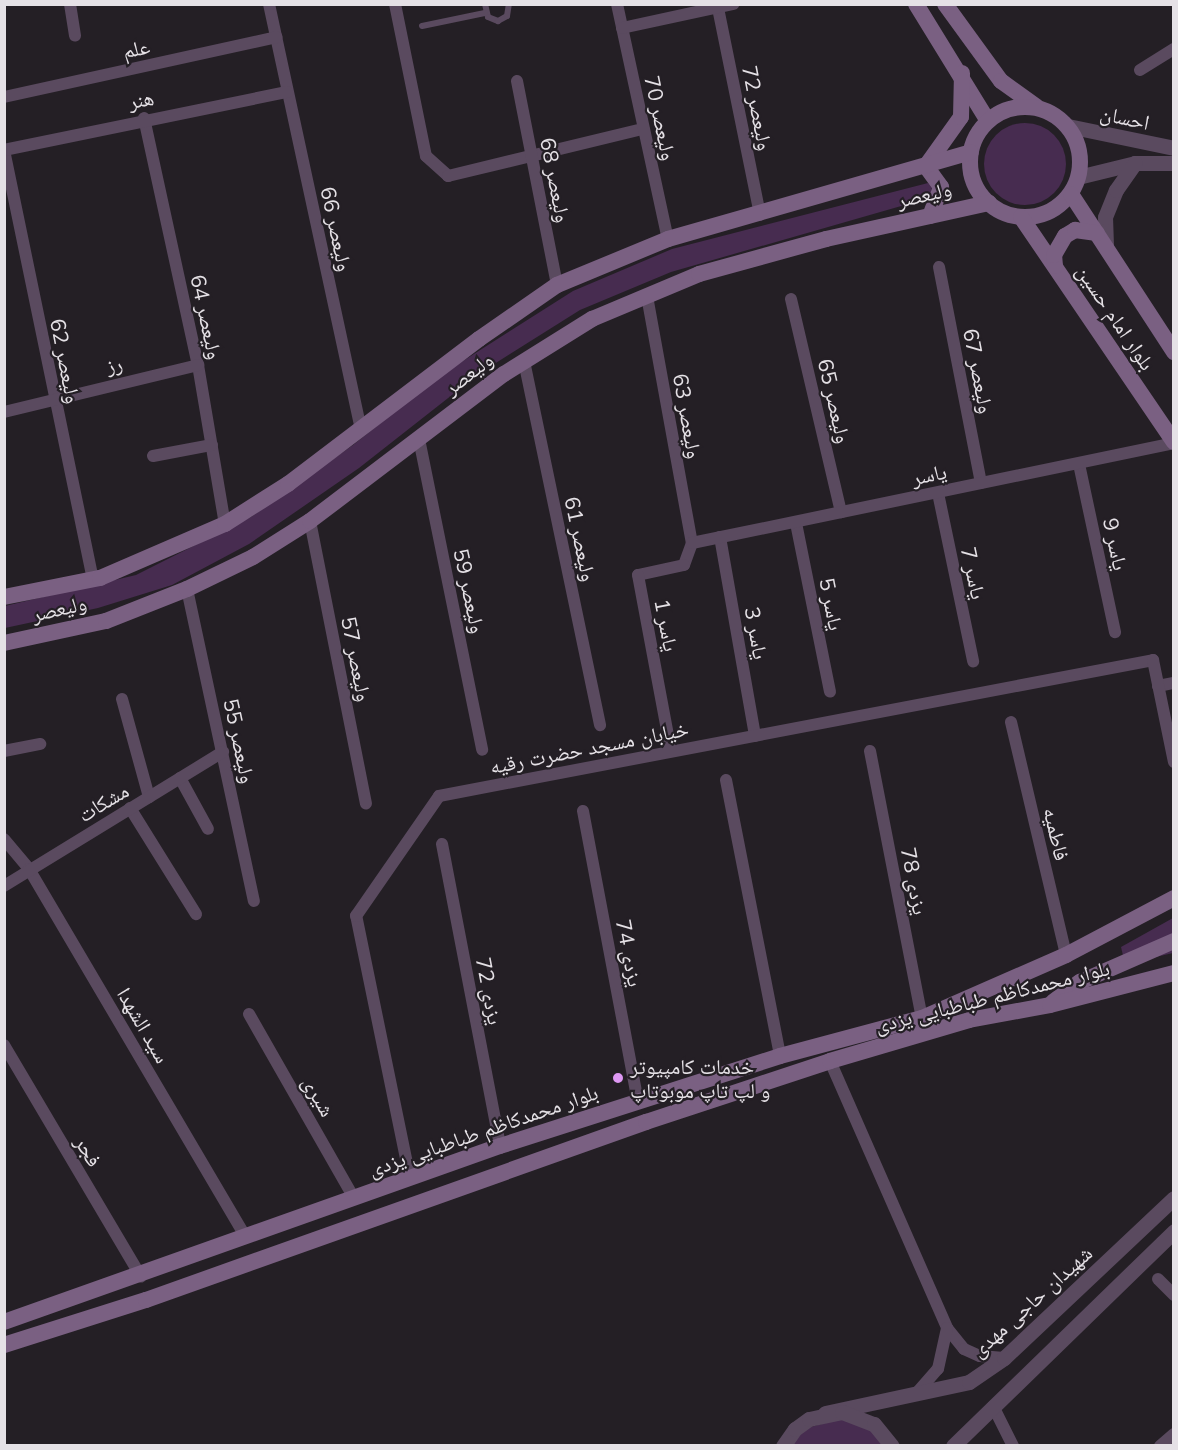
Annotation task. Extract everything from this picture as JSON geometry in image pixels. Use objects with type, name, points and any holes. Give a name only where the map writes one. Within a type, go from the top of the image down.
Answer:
[{"type":"main road","points":[[916,4],[967,81],[988,121]]},
{"type":"main road","points":[[945,4],[1001,81],[1068,126],[1078,150],[1078,177],[1071,194],[1057,207],[1041,215],[1022,217],[1004,213],[988,203],[974,180],[971,152],[988,121],[1020,107],[1038,108]]},
{"type":"main road","points":[[967,81],[981,87],[988,81],[991,68]]},
{"type":"main road","points":[[930,216],[941,187],[926,166],[962,117],[967,81]]},
{"type":"main road","name":"ولیعصر","points":[[4,597],[93,580],[170,551],[225,524],[288,484],[479,339],[557,285],[668,239],[760,215],[971,152]]},
{"type":"main road","name":"بلوار امام حسین","points":[[1071,194],[1170,341]]},
{"type":"main road","name":"ولیعصر","points":[[4,643],[106,621],[187,589],[253,557],[310,521],[524,361],[592,320],[699,274],[778,251],[988,203]]},
{"type":"main road","name":"بلوار امام حسین","points":[[1022,217],[1173,442]]},
{"type":"main road","points":[[1055,266],[1054,255],[1065,236],[1075,230],[1102,239]]},
{"type":"main road","name":"بلوار محمدکاظم طباطبایی یزدی","points":[[4,1322],[141,1277],[245,1235],[500,1146],[780,1056],[922,1018],[1066,955],[1173,898]]},
{"type":"main road","points":[[1050,1005],[1080,982],[1173,941]]},
{"type":"main road","name":"بلوار محمدکاظم طباطبایی یزدی","points":[[4,1345],[59,1328],[830,1060],[969,1020],[1050,1005],[1173,974]]},
{"type":"main road","points":[[52,1306],[52,1320],[59,1328]]},
{"type":"main road","points":[[25,1315],[35,1323],[32,1336]]},
{"type":"street","points":[[70,4],[75,36]]},
{"type":"street","name":"ولیعصر 66","points":[[269,4],[361,429]]},
{"type":"street","points":[[395,4],[426,156],[448,176],[532,158],[643,129]]},
{"type":"street","name":"ولیعصر 70","points":[[617,4],[668,239]]},
{"type":"street","points":[[622,28],[733,4]]},
{"type":"street","name":"ولیعصر 72","points":[[718,8],[760,215]]},
{"type":"street","name":"علم","points":[[4,97],[276,37]]},
{"type":"street","points":[[1140,70],[1173,50]]},
{"type":"street","name":"ولیعصر 68","points":[[517,81],[557,285]]},
{"type":"street","name":"هنر","points":[[4,150],[144,118],[287,92]]},
{"type":"street","name":"ولیعصر 64","points":[[144,118],[198,365],[225,524]]},
{"type":"street","name":"احسان","points":[[1068,126],[1173,148]]},
{"type":"street","name":"ولیعصر 62","points":[[4,150],[53,398],[93,580]]},
{"type":"street","points":[[1102,239],[1105,217],[1116,190],[1135,163]]},
{"type":"street","name":"احسان","points":[[1078,177],[1135,163],[1173,163]]},
{"type":"street","name":"ولیعصر 67","points":[[939,267],[981,483]]},
{"type":"street","name":"ولیعصر 63","points":[[647,296],[692,543]]},
{"type":"street","name":"ولیعصر 65","points":[[791,299],[841,512]]},
{"type":"street","name":"ولیعصر 61","points":[[524,361],[600,725]]},
{"type":"street","name":"رز","points":[[4,412],[53,398],[198,365]]},
{"type":"street","name":"ولیعصر 59","points":[[419,439],[483,750]]},
{"type":"street","name":"یاسر","points":[[692,543],[1079,464],[1173,442]]},
{"type":"street","points":[[153,456],[212,445]]},
{"type":"street","name":"یاسر 9","points":[[1079,464],[1115,632]]},
{"type":"street","name":"یاسر 7","points":[[938,493],[973,661]]},
{"type":"street","name":"ولیعصر 57","points":[[310,521],[366,804]]},
{"type":"street","name":"یاسر 5","points":[[796,523],[830,692]]},
{"type":"street","name":"یاسر 3","points":[[720,537],[755,736]]},
{"type":"street","name":"یاسر 1","points":[[671,751],[638,575],[684,565],[692,543]]},
{"type":"street","name":"ولیعصر 55","points":[[187,589],[255,900]]},
{"type":"street","name":"خیابان مسجد حضرت رقیه","points":[[410,1178],[356,916],[439,796],[1153,660],[1158,686]]},
{"type":"street","points":[[1173,683],[1158,686],[1173,762]]},
{"type":"street","points":[[122,699],[148,797]]},
{"type":"street","name":"فاطمیه","points":[[1011,722],[1066,955]]},
{"type":"street","points":[[4,751],[40,744]]},
{"type":"street","name":"یزدی 78","points":[[870,751],[922,1018]]},
{"type":"street","name":"مشکات","points":[[4,886],[223,752]]},
{"type":"street","points":[[180,778],[208,829]]},
{"type":"street","points":[[726,780],[780,1056]]},
{"type":"street","points":[[130,808],[196,914]]},
{"type":"street","name":"یزدی 74","points":[[583,811],[638,1102]]},
{"type":"street","name":"سید الشهدا","points":[[4,839],[29,869],[245,1235]]},
{"type":"street","name":"یزدی 72","points":[[442,844],[500,1146]]},
{"type":"street","name":"شیری","points":[[249,1014],[354,1198]]},
{"type":"street","name":"فجر","points":[[4,1045],[141,1277]]},
{"type":"street","points":[[830,1060],[947,1328],[964,1349],[980,1356],[1004,1358]]},
{"type":"street","name":"شهیدان حاجی مهدی","points":[[783,1446],[795,1429],[825,1413],[969,1382],[1004,1358],[1173,1198]]},
{"type":"street","points":[[952,1446],[1173,1231]]},
{"type":"street","points":[[1158,1279],[1173,1295]]},
{"type":"street","points":[[914,1395],[938,1369],[947,1328]]},
{"type":"street","points":[[993,1406],[1013,1446]]},
{"type":"street","points":[[825,1413],[859,1416],[882,1431],[892,1446]]},
{"type":"street","points":[[1160,1446],[1173,1434]]},
{"type":"lane","points":[[485,4],[485,13]]},
{"type":"lane","points":[[422,26],[485,13],[498,21],[507,16],[511,5]]},
{"type":"shaded area","points":[[1025,123],[1041,126],[1054,135],[1063,148],[1066,164],[1063,180],[1054,193],[1041,202],[1025,205],[1009,202],[996,193],[987,180],[984,164],[987,148],[996,135],[1009,126]]},
{"type":"shaded area","points":[[928,183],[932,188],[929,198],[671,272],[580,310],[480,373],[359,468],[249,544],[172,585],[98,608],[5,628],[5,606],[136,575],[251,517],[353,445],[441,375],[573,291],[672,249]]},
{"type":"shaded area","points":[[1173,918],[1173,953],[1125,964],[1121,947]]},
{"type":"shaded area","points":[[840,1419],[865,1425],[887,1446],[790,1446],[807,1428]]},
{"type":"place","name":"خدمات کامپیوتر و لپ تاپ موبوتاپ","points":[[618,1078]]}]
